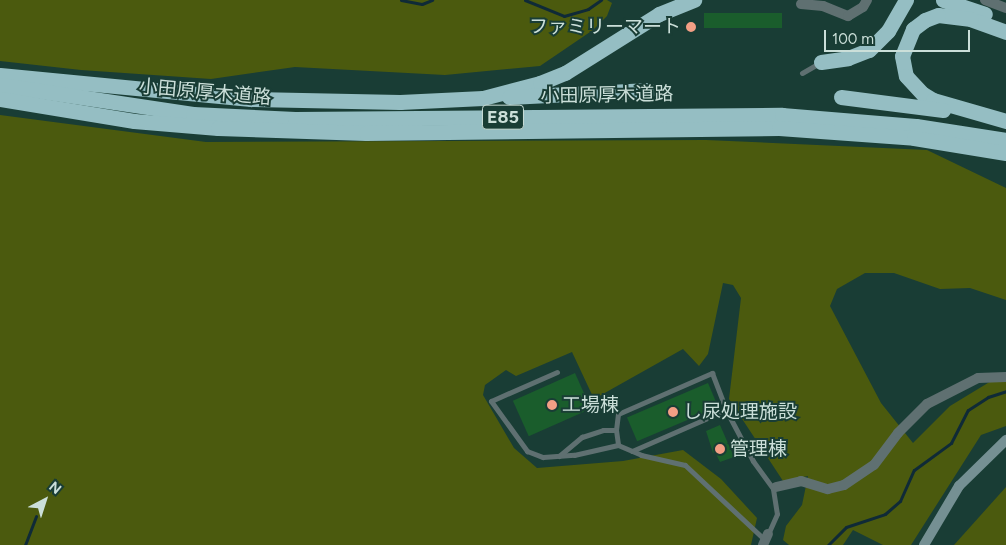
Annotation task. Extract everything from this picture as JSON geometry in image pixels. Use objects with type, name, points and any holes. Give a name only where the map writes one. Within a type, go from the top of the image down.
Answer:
[{"type":"highway","points":[[483,98],[540,83],[565,73],[603,53],[659,14],[694,0]]},
{"type":"highway","points":[[821,62],[848,58],[868,50],[888,31],[906,0]]},
{"type":"highway","points":[[944,0],[1006,21]]},
{"type":"highway","points":[[1006,32],[971,19],[938,15],[913,29],[902,56],[906,76],[923,94],[932,100],[1006,122]]},
{"type":"highway","points":[[0,75],[251,100],[400,102],[649,90]]},
{"type":"highway","name":"小田原厚木道路","points":[[0,85],[193,114],[295,119],[782,115],[916,126],[1006,140]]},
{"type":"highway","points":[[841,97],[931,108],[1006,122]]},
{"type":"highway","name":"小田原厚木道路","points":[[0,99],[134,121],[218,128],[366,132],[779,128],[905,137],[1006,153]]},
{"type":"street","points":[[801,4],[823,6],[848,16],[863,7],[867,0]]},
{"type":"street","points":[[985,0],[1006,8]]},
{"type":"street","points":[[774,488],[801,481],[828,490],[844,485],[874,465],[902,428],[927,404],[978,378],[1006,377]]},
{"type":"street","points":[[924,545],[959,486],[1006,440]]},
{"type":"lane","points":[[802,73],[821,62]]},
{"type":"lane","points":[[557,372],[491,401],[527,451],[543,457],[559,456],[618,445],[632,451],[685,465],[765,539],[777,514],[774,488],[753,461],[726,410],[712,373],[618,414],[616,430],[618,445]]},
{"type":"lane","points":[[632,451],[726,410]]},
{"type":"lane","points":[[559,456],[582,437],[603,430],[616,430]]},
{"type":"green space","points":[[0,0],[607,0],[612,3],[607,16],[593,30],[540,66],[445,75],[295,67],[211,79],[81,70],[0,61]]},
{"type":"green space","points":[[0,115],[206,142],[706,140],[927,150],[1006,188],[1006,300],[970,288],[940,289],[894,273],[865,273],[837,289],[830,306],[881,403],[913,443],[950,406],[1006,372],[1006,426],[981,435],[911,545],[883,545],[853,530],[843,545],[789,545],[783,540],[786,526],[802,505],[808,476],[783,481],[729,399],[741,298],[733,285],[723,283],[708,354],[699,366],[683,349],[594,399],[572,352],[516,376],[506,370],[485,385],[483,395],[514,448],[537,468],[623,461],[683,450],[721,479],[757,518],[751,545],[0,545]]},
{"type":"green space","points":[[1006,487],[1006,545],[954,545]]},
{"type":"building","points":[[704,13],[782,13],[782,28],[704,28]]},
{"type":"building","name":"工場棟","points":[[575,373],[591,409],[529,436],[513,401]]},
{"type":"building","name":"し尿処理施設","points":[[708,383],[718,407],[637,441],[627,417]]},
{"type":"building","name":"管理棟","points":[[720,425],[734,457],[720,462],[715,452],[713,453],[706,431]]},
{"type":"waterway","points":[[401,0],[422,4],[432,0]]},
{"type":"waterway","points":[[525,0],[564,16],[588,9],[601,0]]},
{"type":"waterway","points":[[828,545],[846,527],[885,514],[900,501],[914,470],[951,443],[968,410],[988,397],[1006,391]]},
{"type":"waterway","points":[[25,545],[36,516]]},
{"type":"place","name":"ファミリーマート","points":[[691,27]]},
{"type":"place","name":"工場棟","points":[[552,405]]},
{"type":"place","name":"し尿処理施設","points":[[673,412]]},
{"type":"place","name":"管理棟","points":[[720,449]]}]
